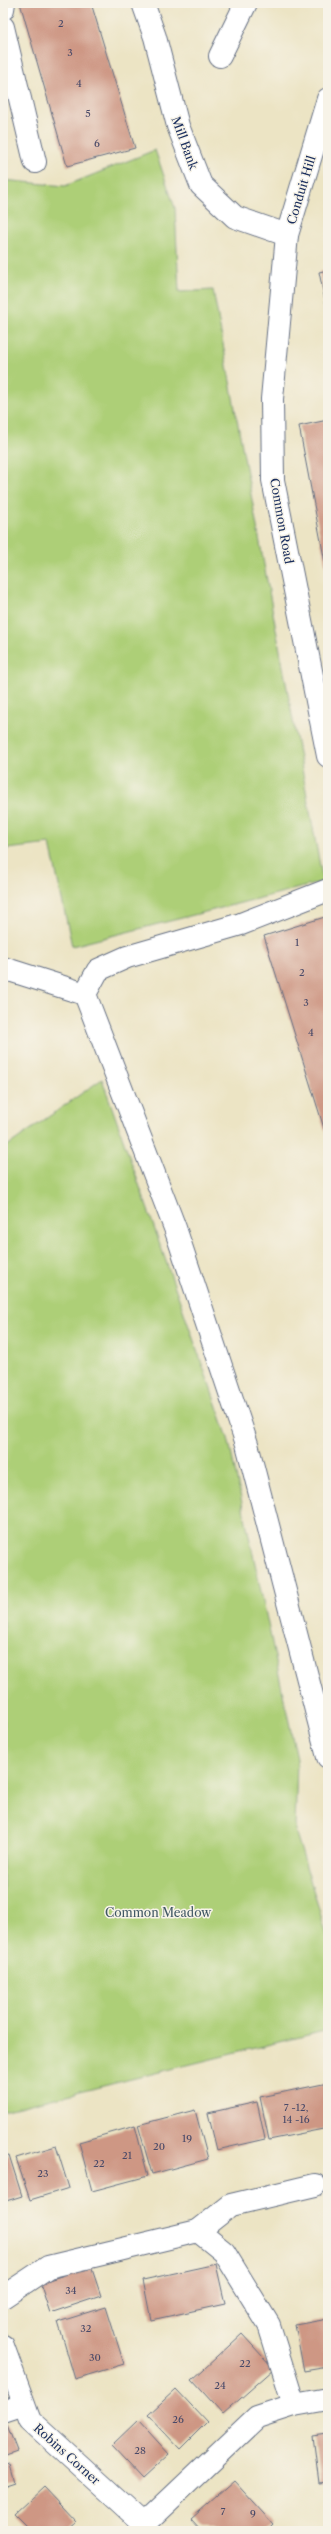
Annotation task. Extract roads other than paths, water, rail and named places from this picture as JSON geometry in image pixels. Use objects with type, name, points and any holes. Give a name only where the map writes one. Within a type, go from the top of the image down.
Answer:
[{"type":"street","points":[[3,9],[4,3]]},
{"type":"street","name":"Mill Bank","points":[[143,3],[154,37],[178,126],[201,185],[235,217],[287,235]]},
{"type":"street","points":[[220,56],[246,3]]},
{"type":"street","points":[[3,27],[35,162]]},
{"type":"street","name":"Conduit Hill","points":[[287,235],[328,99]]},
{"type":"street","name":"Common Road","points":[[287,235],[272,399],[273,480],[328,756]]},
{"type":"street","points":[[328,890],[241,924],[127,957],[98,970],[85,994],[175,1228],[247,1444],[328,1757]]},
{"type":"street","points":[[3,968],[85,994]]},
{"type":"street","points":[[3,2297],[48,2267],[198,2231],[231,2205],[315,2185]]},
{"type":"street","points":[[198,2231],[224,2252],[269,2325],[294,2406]]},
{"type":"street","name":"Robins Corner","points":[[3,2346],[30,2420],[140,2527],[257,2417],[294,2406],[328,2399]]},
{"type":"street","points":[[3,2412],[24,2405]]},
{"type":"park label","name":"Common Meadow","points":[[158,1912]]}]
